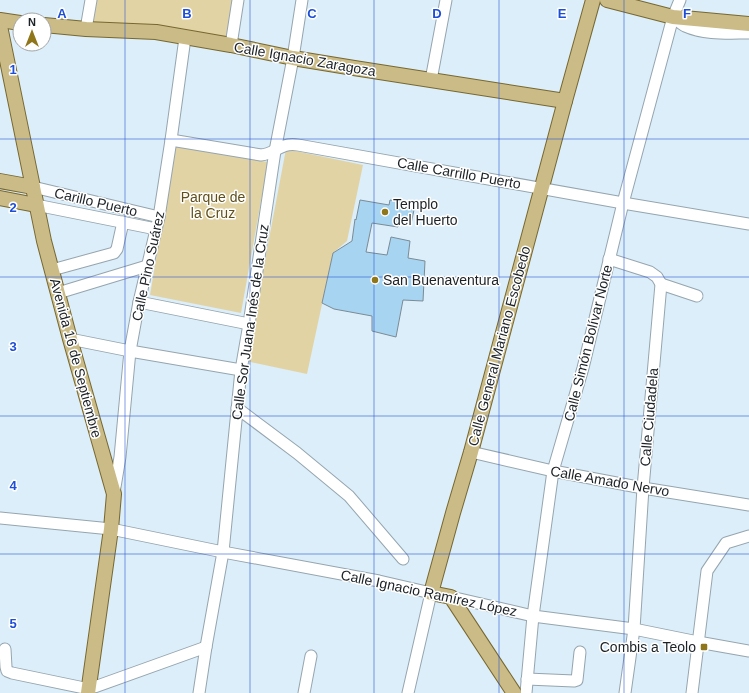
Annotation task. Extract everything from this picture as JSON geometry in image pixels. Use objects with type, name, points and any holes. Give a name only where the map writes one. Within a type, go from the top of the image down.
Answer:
[{"type":"main road","name":"Calle General Mariano Escobedo","points":[[431,593],[471,452],[541,188],[593,0]]},
{"type":"main road","points":[[607,0],[673,17],[749,24]]},
{"type":"main road","points":[[0,20],[12,22]]},
{"type":"main road","name":"Avenida 16 de Septiembre","points":[[0,26],[36,205],[70,339],[114,494],[111,529],[88,691]]},
{"type":"main road","name":"Calle Ignacio Zaragoza","points":[[52,26],[86,30],[156,32],[231,45],[293,58],[565,101]]},
{"type":"main road","points":[[0,181],[33,187]]},
{"type":"main road","points":[[0,198],[36,205]]},
{"type":"main road","name":"Calle Ignacio Ramírez López","points":[[431,593],[451,597]]},
{"type":"main road","points":[[451,597],[514,693]]},
{"type":"street","points":[[86,30],[91,0]]},
{"type":"street","points":[[231,45],[238,0]]},
{"type":"street","name":"Calle Sor Juana Inés de la Cruz","points":[[199,693],[223,552],[241,370],[275,151],[293,58],[302,0]]},
{"type":"street","points":[[431,80],[446,0]]},
{"type":"street","name":"Calle Simón Bolívar Norte","points":[[526,693],[533,616],[553,471],[583,368],[623,203],[673,17],[680,0]]},
{"type":"street","points":[[673,17],[684,26],[700,30],[721,33],[749,33]]},
{"type":"street","name":"Calle Pino Suárez","points":[[114,494],[120,457],[130,351],[139,302],[159,217],[186,38]]},
{"type":"street","name":"Calle Carrillo Puerto","points":[[171,140],[261,155],[275,151],[285,145],[298,145],[749,224]]},
{"type":"street","name":"Carillo Puerto","points":[[33,187],[159,217]]},
{"type":"street","name":"Carillo Puerto","points":[[36,205],[156,228]]},
{"type":"street","points":[[52,270],[114,253],[117,249],[123,222]]},
{"type":"street","points":[[609,259],[650,272],[657,277],[661,284],[697,296]]},
{"type":"street","points":[[58,293],[147,266]]},
{"type":"street","name":"Calle Ciudadela","points":[[625,693],[634,629],[643,488],[661,284]]},
{"type":"street","points":[[139,302],[249,324]]},
{"type":"street","points":[[70,339],[241,370]]},
{"type":"street","points":[[237,408],[297,453],[349,496],[403,559]]},
{"type":"street","name":"Calle Amado Nervo","points":[[471,452],[553,471],[643,488],[749,505]]},
{"type":"street","name":"Calle Ignacio Ramírez López","points":[[0,518],[111,529],[378,581],[431,593]]},
{"type":"street","points":[[692,693],[707,571],[726,543],[749,536]]},
{"type":"street","name":"Calle General Mariano Escobedo","points":[[408,693],[431,593]]},
{"type":"street","name":"Calle Ignacio Ramírez López","points":[[451,597],[533,616],[634,629],[749,651]]},
{"type":"street","points":[[5,649],[7,671],[12,674],[88,691],[206,647]]},
{"type":"street","points":[[527,680],[577,680],[580,652]]},
{"type":"street","points":[[304,693],[311,656]]},
{"type":"green space","points":[[91,0],[238,0],[231,45],[86,29]]},
{"type":"green space","name":"Parque de la Cruz","points":[[175,146],[268,162],[241,313],[150,295]]},
{"type":"green space","points":[[286,149],[363,165],[347,241],[333,253],[307,374],[246,361]]},
{"type":"building","name":"San Buenaventura","points":[[360,200],[389,205],[390,200],[404,202],[403,208],[414,210],[411,224],[399,222],[398,227],[372,223],[366,252],[387,255],[391,237],[410,241],[408,258],[425,261],[423,301],[403,300],[396,337],[372,331],[372,316],[334,309],[322,303],[333,253],[352,241],[355,219],[356,220]]},
{"type":"place","name":"Templo del Huerto","points":[[385,212]]},
{"type":"place","name":"San Buenaventura","points":[[375,280]]},
{"type":"place","name":"Combis a Teolo","points":[[704,647]]}]
